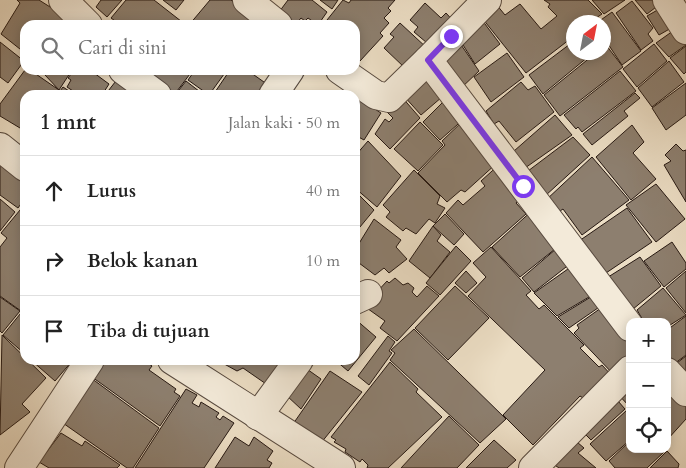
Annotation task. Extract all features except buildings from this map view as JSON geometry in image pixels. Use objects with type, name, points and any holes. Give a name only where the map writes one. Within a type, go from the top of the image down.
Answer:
[{"type":"street","points":[[63,0],[83,20]]},
{"type":"street","points":[[247,0],[272,20]]},
{"type":"street","points":[[347,75],[376,95],[389,98],[488,0]]},
{"type":"street","points":[[667,0],[686,30]]},
{"type":"street","points":[[428,60],[626,322]]},
{"type":"street","points":[[130,75],[150,90]]},
{"type":"street","points":[[276,90],[287,75]]},
{"type":"street","points":[[0,147],[20,163]]},
{"type":"street","points":[[19,468],[87,365]]},
{"type":"street","points":[[180,365],[341,468]]},
{"type":"street","points":[[258,416],[296,365]]},
{"type":"street","points":[[533,468],[626,374]]},
{"type":"street","points":[[671,376],[686,392]]},
{"type":"route","points":[[451,36],[428,60],[523,186]]}]
